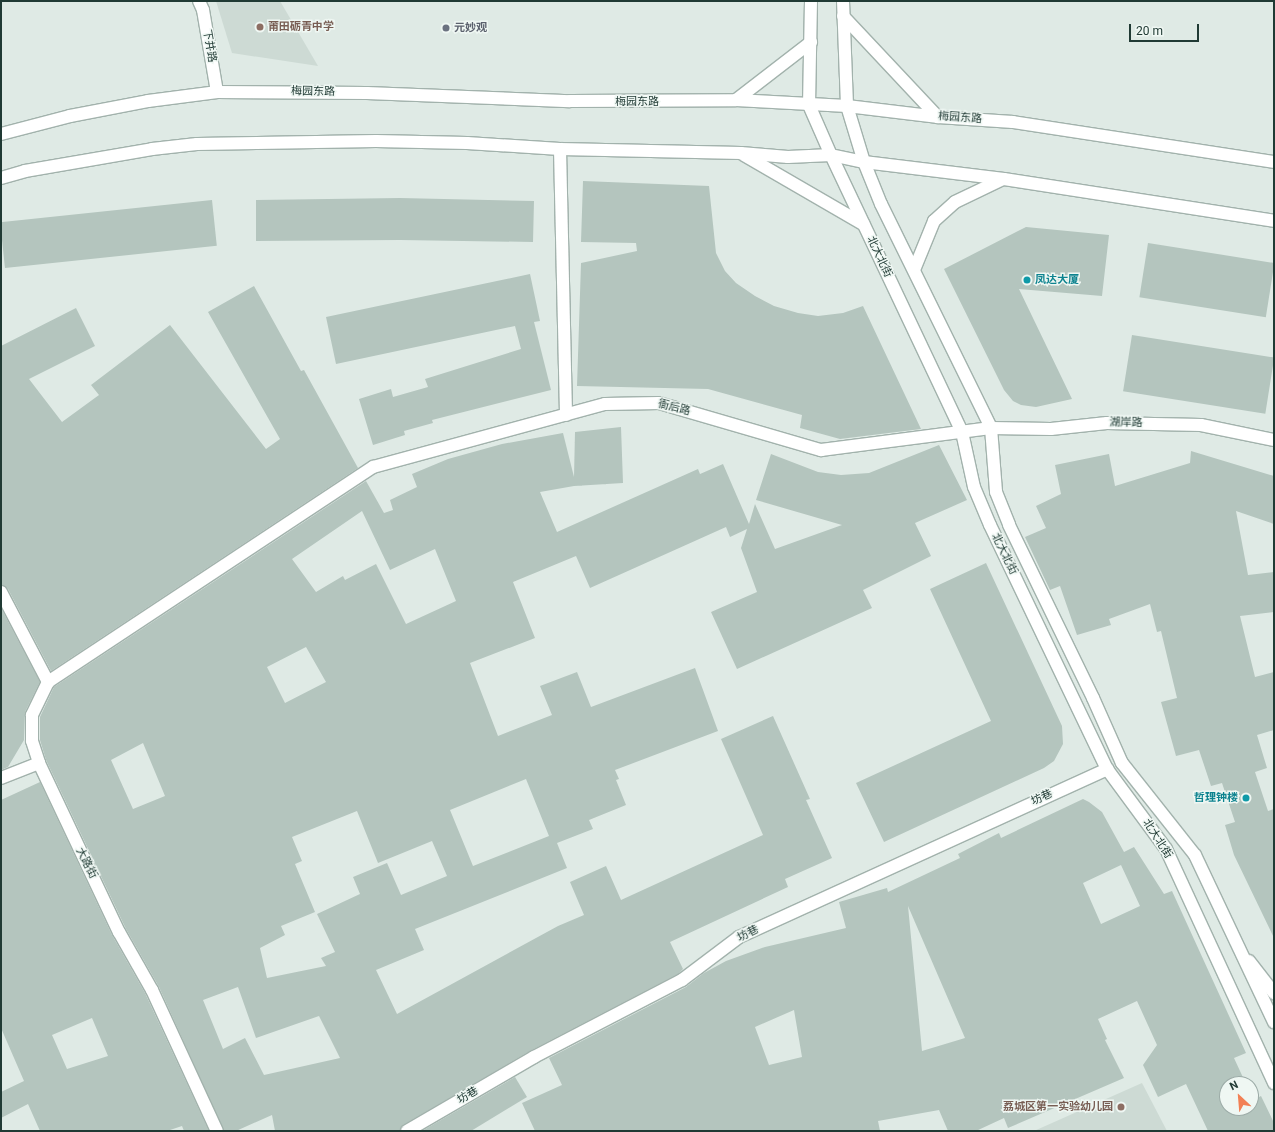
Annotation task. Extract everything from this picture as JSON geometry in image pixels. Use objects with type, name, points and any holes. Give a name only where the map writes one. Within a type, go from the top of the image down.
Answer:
[{"type":"main road","name":"下井路","points":[[200,1],[203,10],[217,92]]},
{"type":"main road","name":"北大北街","points":[[811,1],[809,105],[863,224],[962,432],[974,487],[990,525],[1107,769],[1166,849],[1274,1083]]},
{"type":"main road","name":"北大北街","points":[[842,1],[846,106],[864,162],[881,204],[991,428],[996,492],[1009,525],[1093,698],[1122,763],[1194,855],[1274,1022]]},
{"type":"main road","points":[[843,16],[938,117]]},
{"type":"main road","points":[[736,100],[811,42]]},
{"type":"main road","name":"梅园东路","points":[[1,134],[70,116],[148,101],[217,92],[367,93],[570,102],[736,100],[846,106],[938,117],[1013,122],[1274,162]]},
{"type":"main road","points":[[1,178],[40,169],[152,149],[197,144],[376,141],[467,143],[560,149],[741,153],[788,157],[831,155],[864,162],[1004,179],[1274,221]]},
{"type":"main road","points":[[560,149],[566,415]]},
{"type":"main road","points":[[741,153],[863,224]]},
{"type":"main road","points":[[914,270],[934,221],[954,202],[1004,179]]},
{"type":"main road","name":"衙后路","points":[[48,682],[373,467],[605,404],[659,403],[821,450],[977,430]]},
{"type":"main road","name":"湖岸路","points":[[977,430],[991,428],[1051,429],[1107,423],[1201,425],[1274,440]]},
{"type":"main road","points":[[1,592],[48,682]]},
{"type":"main road","name":"大路街","points":[[48,682],[32,715],[32,741],[39,764],[119,932],[152,990],[217,1131]]},
{"type":"main road","points":[[1,778],[39,764]]},
{"type":"main road","name":"坊巷","points":[[407,1131],[534,1057],[682,980],[739,937],[1107,769]]},
{"type":"main road","points":[[1238,946],[1274,993]]},
{"type":"shaded area","name":"莆田砺青中学","points":[[216,1],[280,1],[318,66],[232,53]]},
{"type":"shaded area","name":"荔城区第一实验幼儿园","points":[[1142,1083],[1167,1131],[1034,1131]]},
{"type":"building","points":[[583,181],[709,186],[716,253],[725,271],[736,283],[755,296],[774,306],[798,313],[818,316],[843,313],[863,306],[921,429],[840,439],[800,428],[802,415],[708,389],[577,386],[581,263],[637,251],[636,243],[581,242]]},
{"type":"building","points":[[400,198],[534,201],[533,242],[400,240],[256,241],[256,200]]},
{"type":"building","points":[[212,200],[217,246],[5,268],[1,222]]},
{"type":"building","name":"凤达大厦","points":[[1026,227],[1109,235],[1102,296],[1019,289],[1072,399],[1036,407],[1021,405],[1013,401],[1004,390],[944,269]]},
{"type":"building","points":[[1148,243],[1274,263],[1266,317],[1139,297]]},
{"type":"building","points":[[530,274],[540,321],[534,322],[551,390],[432,420],[433,423],[404,431],[405,435],[373,445],[359,399],[391,389],[393,397],[428,387],[425,379],[521,349],[515,326],[336,364],[326,317]]},
{"type":"building","points":[[254,286],[301,371],[304,370],[358,468],[51,671],[8,589],[1,585],[1,346],[76,308],[95,346],[29,379],[62,422],[99,395],[91,385],[170,325],[266,449],[280,439],[208,312]]},
{"type":"building","points":[[1132,335],[1274,357],[1265,414],[1123,391]]},
{"type":"building","points":[[621,427],[623,483],[574,486],[540,492],[557,532],[698,469],[700,474],[723,464],[749,524],[755,504],[775,549],[842,525],[756,500],[771,454],[818,472],[841,475],[869,473],[939,445],[967,500],[915,523],[931,556],[863,590],[872,608],[737,669],[711,612],[757,592],[741,548],[747,529],[730,537],[726,527],[590,588],[576,556],[513,582],[535,638],[470,663],[498,736],[552,715],[540,686],[577,672],[591,707],[695,668],[718,731],[615,770],[619,779],[616,780],[626,805],[589,820],[593,829],[557,843],[567,868],[415,929],[424,950],[376,970],[397,1014],[558,926],[584,915],[570,882],[606,866],[621,900],[763,835],[721,739],[773,716],[810,799],[806,800],[832,858],[785,879],[788,887],[670,942],[683,969],[678,974],[530,1051],[403,1125],[400,1131],[275,1131],[272,1115],[236,1131],[224,1131],[159,987],[126,929],[46,760],[40,740],[40,717],[54,687],[366,481],[384,513],[393,510],[390,500],[417,487],[412,474],[448,459],[502,444],[563,433],[574,477],[575,432]],"holes":[[[362,511],[390,570],[435,549],[456,601],[406,624],[376,564],[345,580],[343,576],[316,592],[292,559]],[[306,647],[326,682],[285,703],[267,667]],[[143,743],[165,796],[133,809],[111,760]],[[526,779],[549,836],[473,866],[450,810]],[[357,811],[378,863],[432,841],[447,876],[401,895],[387,863],[353,877],[360,894],[317,914],[335,952],[321,958],[326,966],[267,978],[260,948],[285,935],[281,926],[315,912],[295,864],[302,861],[292,837]],[[238,987],[256,1038],[319,1016],[340,1058],[264,1075],[245,1038],[223,1049],[203,1000]]]},
{"type":"building","points":[[1191,451],[1274,476],[1274,524],[1236,511],[1248,575],[1274,572],[1274,612],[1240,616],[1255,677],[1274,672],[1274,730],[1257,735],[1267,768],[1255,772],[1268,811],[1274,809],[1274,938],[1234,855],[1225,825],[1235,822],[1222,783],[1211,786],[1199,750],[1176,756],[1161,702],[1177,698],[1161,631],[1157,632],[1150,604],[1109,619],[1111,625],[1077,635],[1060,586],[1050,590],[1025,537],[1046,528],[1036,506],[1061,494],[1055,465],[1109,454],[1115,486],[1190,463]]},
{"type":"building","points":[[986,563],[1062,726],[1063,744],[1054,761],[1044,768],[884,842],[856,783],[991,721],[930,589]]},
{"type":"building","points":[[1,608],[40,682],[25,712],[24,740],[8,767],[1,770]]},
{"type":"building","points":[[40,782],[112,935],[145,993],[209,1131],[184,1131],[182,1126],[167,1131],[40,1131],[28,1104],[1,1118],[1,1092],[24,1081],[1,1028],[1,800]],"holes":[[[92,1018],[108,1056],[67,1069],[52,1035]]]},
{"type":"building","points":[[1083,799],[1102,812],[1124,852],[1134,847],[1164,894],[1172,891],[1246,1053],[1234,1058],[1242,1076],[1219,1076],[1219,1116],[1259,1116],[1259,1097],[1261,1096],[1274,1123],[1274,1131],[1208,1131],[1186,1084],[1158,1097],[1143,1065],[1157,1045],[1137,1001],[1098,1019],[1107,1039],[1105,1040],[1124,1078],[1008,1128],[1004,1118],[976,1131],[948,1131],[939,1110],[878,1121],[880,1131],[535,1131],[522,1103],[562,1085],[549,1058],[686,987],[704,973],[726,961],[765,947],[846,928],[839,902],[887,888],[888,892],[960,858],[958,854],[999,833],[1001,838]],"holes":[[[1121,865],[1140,906],[1101,924],[1083,883]],[[908,906],[965,1038],[922,1051]],[[794,1010],[802,1057],[769,1065],[755,1027]]]},
{"type":"building","points":[[515,1077],[527,1097],[471,1131],[422,1131]]},
{"type":"place","name":"莆田砺青中学","points":[[260,27]]},
{"type":"place","name":"元妙观","points":[[446,28]]},
{"type":"place","name":"凤达大厦","points":[[1027,280]]},
{"type":"place","name":"哲理钟楼","points":[[1246,798]]},
{"type":"place","name":"荔城区第一实验幼儿园","points":[[1121,1107]]}]
